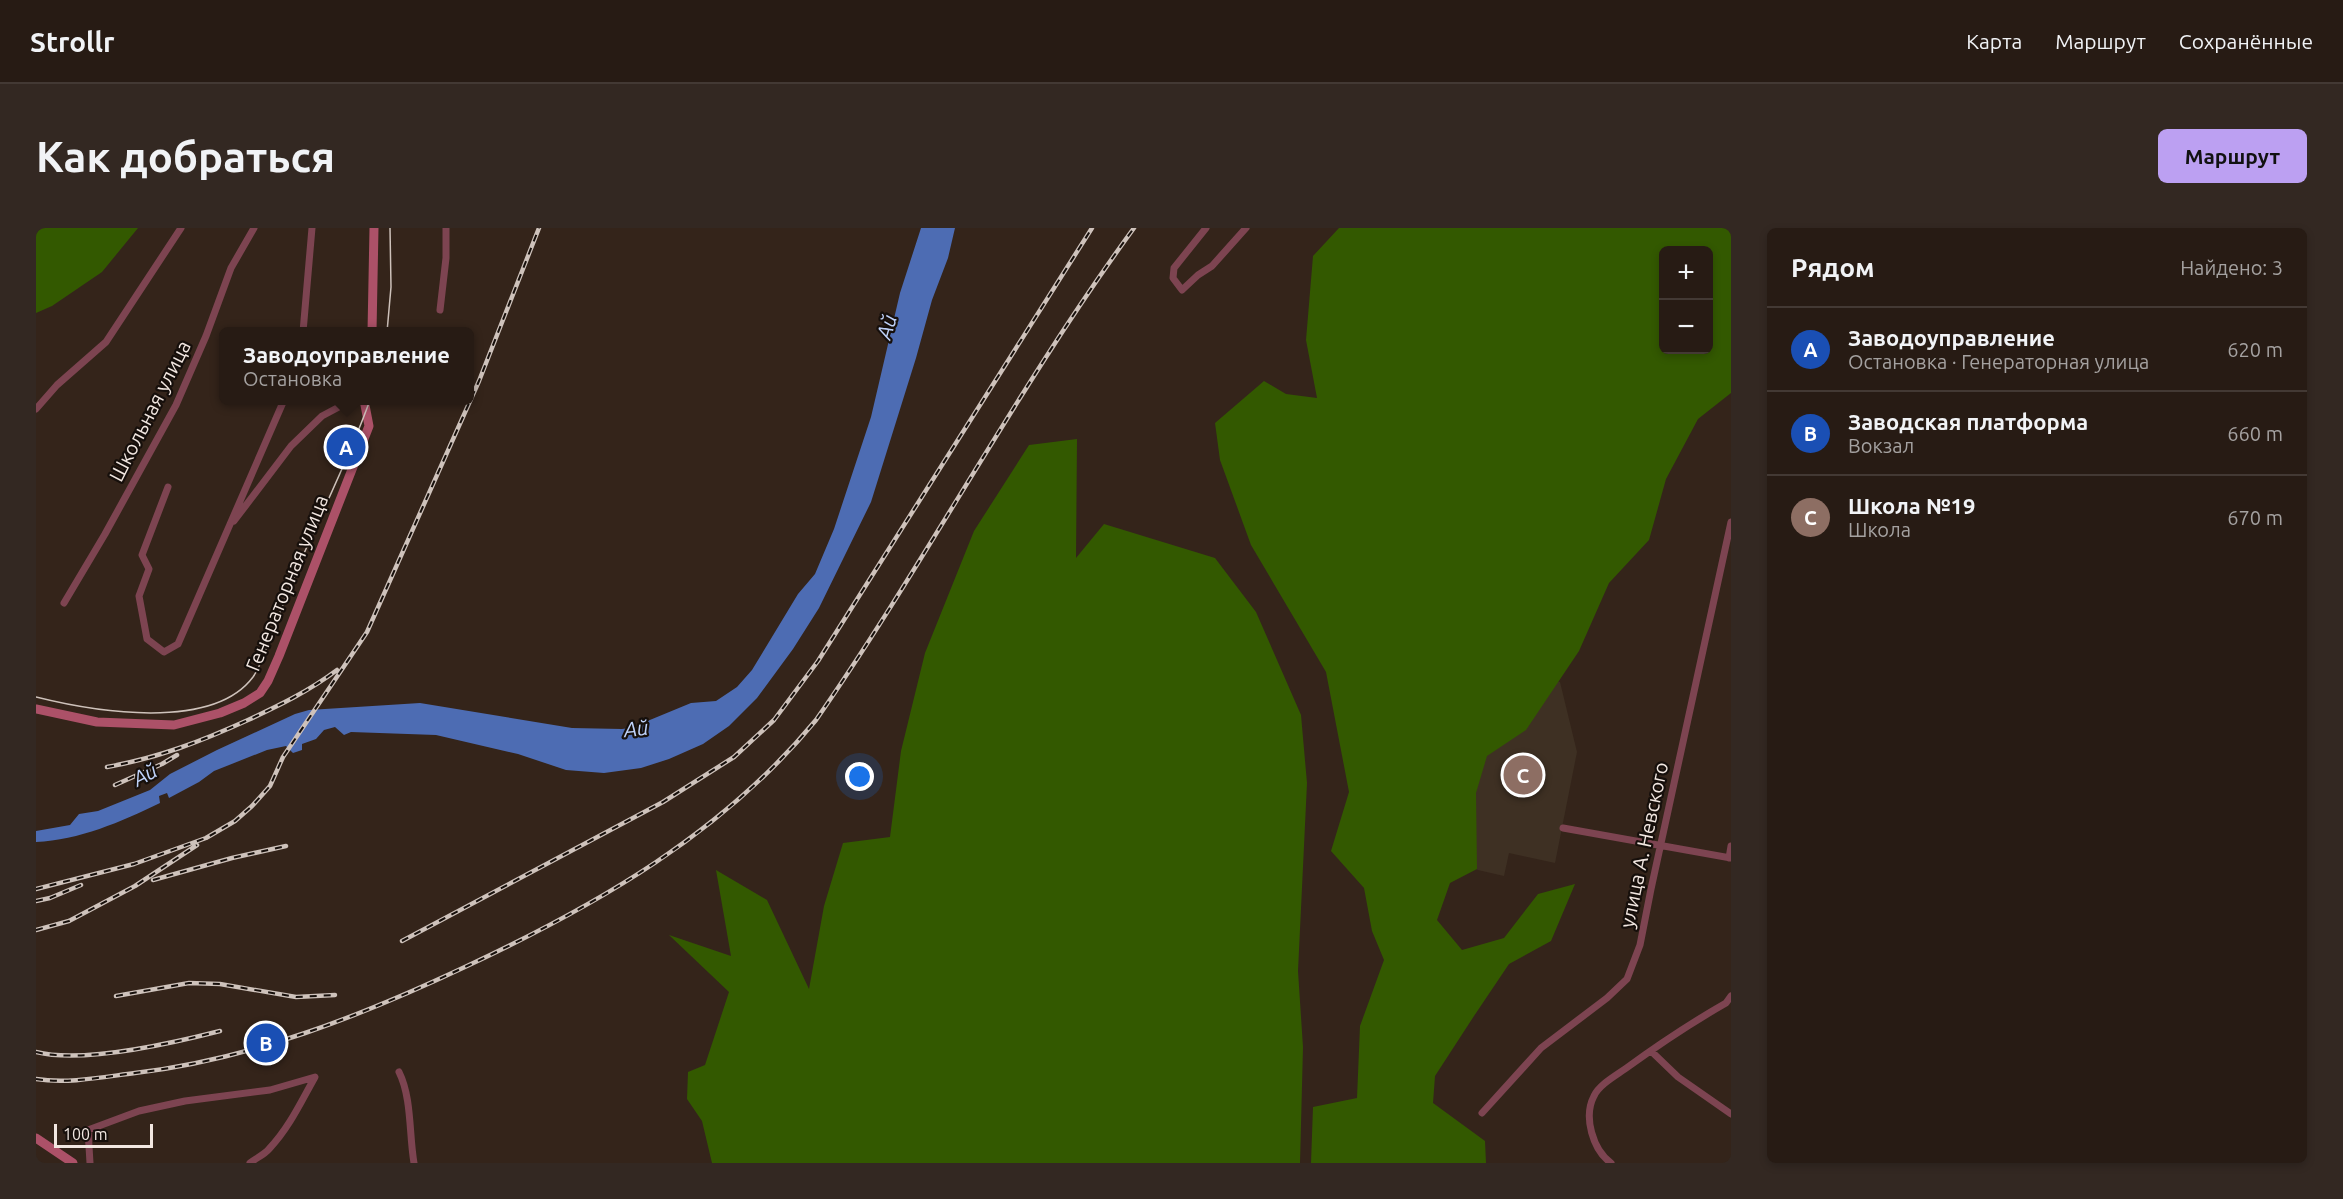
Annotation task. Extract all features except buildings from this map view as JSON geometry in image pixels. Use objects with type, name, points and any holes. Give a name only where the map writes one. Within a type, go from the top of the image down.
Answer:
[{"type":"main road","points":[[372,327],[374,228]]},
{"type":"main road","name":"Генераторная улица","points":[[36,709],[97,722],[174,725],[220,713],[260,693],[279,656],[369,426],[365,405]]},
{"type":"main road","points":[[36,1138],[73,1163]]},
{"type":"street","points":[[36,409],[57,385],[106,342],[181,228]]},
{"type":"street","name":"Школьная улица","points":[[64,603],[176,405],[206,336],[231,268],[254,228]]},
{"type":"street","points":[[303,327],[312,228]]},
{"type":"street","points":[[441,310],[446,258],[446,228]]},
{"type":"street","points":[[1206,228],[1174,268],[1173,278],[1182,290],[1212,266],[1246,228]]},
{"type":"street","points":[[168,487],[142,555],[149,569],[139,596],[147,639],[164,652],[178,644],[282,405]]},
{"type":"street","points":[[226,532],[291,446],[322,416],[343,405]]},
{"type":"street","name":"улица А. Невского","points":[[1482,1113],[1541,1048],[1607,998],[1627,979],[1640,945],[1731,522]]},
{"type":"street","points":[[1563,828],[1730,858],[1731,846]]},
{"type":"street","points":[[1611,1163],[1602,1157],[1594,1143],[1590,1117],[1594,1096],[1606,1083],[1676,1033],[1726,1003],[1731,996]]},
{"type":"street","points":[[1651,1051],[1678,1077],[1731,1114]]},
{"type":"street","points":[[399,1072],[403,1080],[407,1103],[414,1163]]},
{"type":"street","points":[[90,1163],[87,1130],[139,1111],[185,1101],[270,1090],[315,1077],[296,1113],[279,1138],[268,1151],[250,1163]]},
{"type":"shaded area","points":[[1541,677],[1560,682],[1577,752],[1555,863],[1509,853],[1504,876],[1478,870],[1461,862],[1483,735]]},
{"type":"green space","points":[[36,228],[138,228],[102,272],[52,306],[36,313]]},
{"type":"green space","points":[[1339,228],[1731,228],[1731,393],[1698,419],[1666,479],[1649,540],[1609,583],[1579,651],[1526,730],[1487,756],[1476,793],[1477,869],[1450,883],[1437,920],[1462,950],[1504,938],[1538,894],[1575,884],[1551,941],[1509,964],[1435,1076],[1433,1103],[1485,1141],[1486,1163],[1311,1163],[1313,1107],[1357,1098],[1360,1026],[1384,960],[1372,931],[1364,888],[1331,851],[1349,792],[1326,672],[1251,545],[1220,460],[1215,423],[1264,381],[1286,394],[1317,398],[1306,340],[1313,256]]},
{"type":"green space","points":[[1077,439],[1076,558],[1104,524],[1215,558],[1256,612],[1301,715],[1307,783],[1298,971],[1303,1047],[1300,1163],[712,1163],[702,1121],[687,1099],[688,1072],[705,1065],[729,992],[669,935],[731,956],[716,870],[767,900],[809,989],[824,906],[843,843],[890,837],[901,751],[925,653],[974,531],[1029,445]]},
{"type":"water","name":"Ай","points":[[921,228],[955,228],[948,258],[932,300],[871,502],[819,608],[793,649],[757,698],[729,726],[703,744],[669,759],[641,768],[604,773],[566,770],[518,754],[436,735],[351,732],[344,735],[335,727],[324,730],[316,739],[302,744],[302,750],[293,753],[286,746],[267,750],[214,771],[169,798],[167,793],[159,796],[160,803],[115,823],[68,838],[36,842],[36,831],[70,825],[79,814],[98,811],[150,790],[170,774],[217,750],[295,714],[309,710],[420,703],[572,728],[622,729],[638,727],[691,703],[716,701],[737,687],[752,670],[798,594],[815,574],[834,529],[871,417],[900,293]]},
{"type":"tram line","points":[[387,327],[391,287],[390,228]]},
{"type":"tram line","points":[[36,697],[88,708],[150,713],[181,711],[210,705],[234,694],[253,677],[260,665],[296,572],[368,405]]},
{"type":"railway","points":[[474,392],[539,228]]},
{"type":"railway","points":[[402,941],[663,802],[734,757],[774,720],[818,661],[1092,228]]},
{"type":"railway","points":[[36,1079],[60,1081],[86,1079],[179,1066],[264,1046],[346,1018],[387,1002],[516,943],[610,891],[699,831],[741,798],[780,761],[816,720],[896,598],[1051,349],[1134,228]]},
{"type":"railway","points":[[36,889],[134,864],[206,838],[235,821],[270,786],[283,757],[367,632],[468,405]]},
{"type":"railway","points":[[107,767],[162,754],[214,735],[294,697],[337,670]]},
{"type":"railway","points":[[115,785],[177,755]]},
{"type":"railway","points":[[36,930],[69,921],[135,886],[197,845]]},
{"type":"railway","points":[[153,880],[286,846]]},
{"type":"railway","points":[[36,901],[50,898],[81,885]]},
{"type":"railway","points":[[116,996],[189,983],[220,984],[296,997],[335,995]]},
{"type":"railway","points":[[36,1052],[55,1055],[102,1054],[154,1046],[220,1031]]},
{"type":"place","name":"Заводоуправление","points":[[346,447]]},
{"type":"place","name":"Школа №19","points":[[1523,775]]},
{"type":"place","name":"Заводская платформа","points":[[266,1043]]}]
